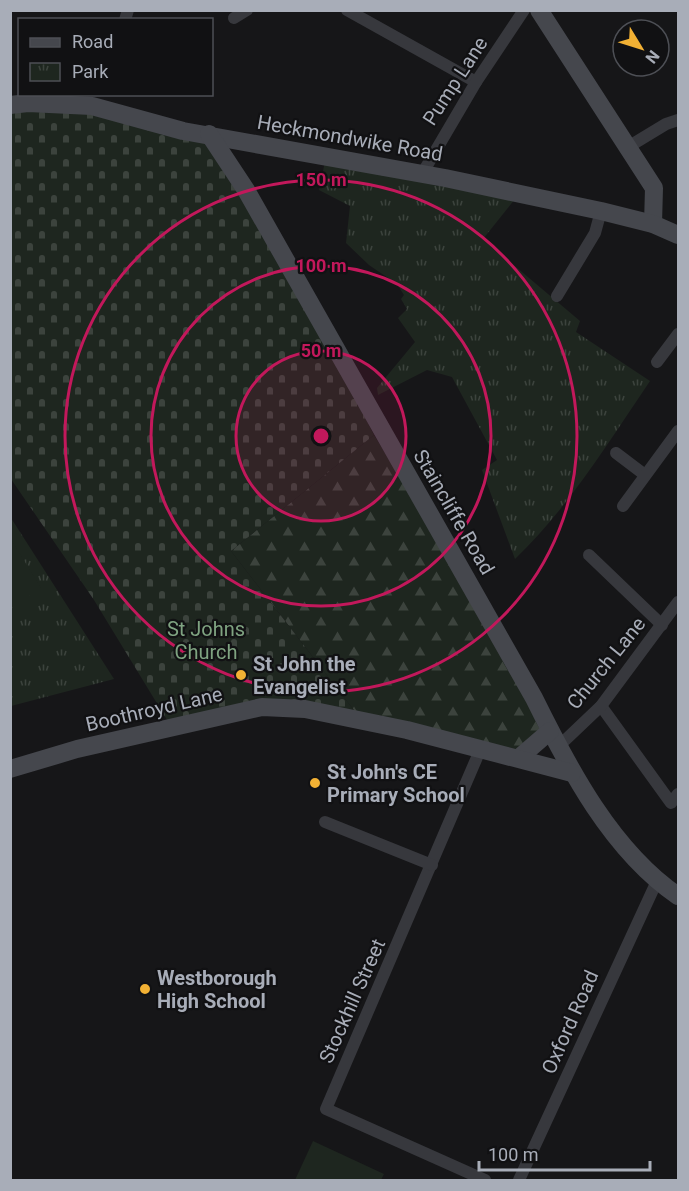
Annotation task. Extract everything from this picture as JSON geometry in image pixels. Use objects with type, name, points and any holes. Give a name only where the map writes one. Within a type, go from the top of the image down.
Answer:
[{"type":"street","points":[[234,18],[247,10]]},
{"type":"street","points":[[347,10],[476,82]]},
{"type":"street","name":"Pump Lane","points":[[422,174],[476,82],[524,10]]},
{"type":"street","points":[[539,10],[654,188],[653,225]]},
{"type":"street","name":"Heckmondwike Road","points":[[10,105],[94,100],[183,131],[422,174],[601,211],[653,225],[678,235]]},
{"type":"street","points":[[628,147],[666,124],[678,120]]},
{"type":"street","name":"Staincliffe Road","points":[[209,134],[246,190],[534,698],[572,773],[597,812],[657,881],[678,896]]},
{"type":"street","points":[[557,296],[596,233],[601,211]]},
{"type":"street","points":[[657,362],[678,334]]},
{"type":"street","points":[[623,506],[678,431]]},
{"type":"street","points":[[616,453],[645,475]]},
{"type":"street","points":[[589,555],[662,625]]},
{"type":"street","name":"Church Lane","points":[[555,738],[601,706],[677,608]]},
{"type":"street","points":[[601,706],[670,803],[678,794]]},
{"type":"street","name":"Boothroyd Lane","points":[[10,769],[77,749],[262,707],[305,709],[481,748],[572,773]]},
{"type":"street","points":[[520,758],[555,738]]},
{"type":"street","name":"Stockhill Street","points":[[481,748],[326,1108],[485,1180]]},
{"type":"street","points":[[326,822],[432,865]]},
{"type":"street","name":"Oxford Road","points":[[519,1180],[657,881]]},
{"type":"green space","name":"St Johns Church","points":[[28,103],[209,134],[246,190],[374,435],[231,551],[363,722],[305,709],[172,728],[94,600],[11,479],[10,105]]},
{"type":"green space","points":[[326,157],[519,194],[483,239],[580,321],[576,332],[650,381],[570,496],[535,539],[515,559],[482,470],[497,460],[452,377],[427,370],[378,395],[377,388],[415,342],[398,318],[407,309],[401,299],[404,295],[397,284],[369,265],[346,243],[350,206],[319,190]]},
{"type":"green space","points":[[374,435],[534,698],[550,731],[520,757],[363,722],[231,551]]},
{"type":"green space","points":[[11,518],[114,679],[11,706]]},
{"type":"green space","points":[[12,541],[41,588],[11,608],[10,542]]},
{"type":"green space","points":[[313,1141],[384,1174],[381,1180],[295,1180]]},
{"type":"place","name":"St John the Evangelist","points":[[241,675]]},
{"type":"place","name":"St John's CE Primary School","points":[[315,783]]},
{"type":"place","name":"Westborough High School","points":[[145,989]]}]
